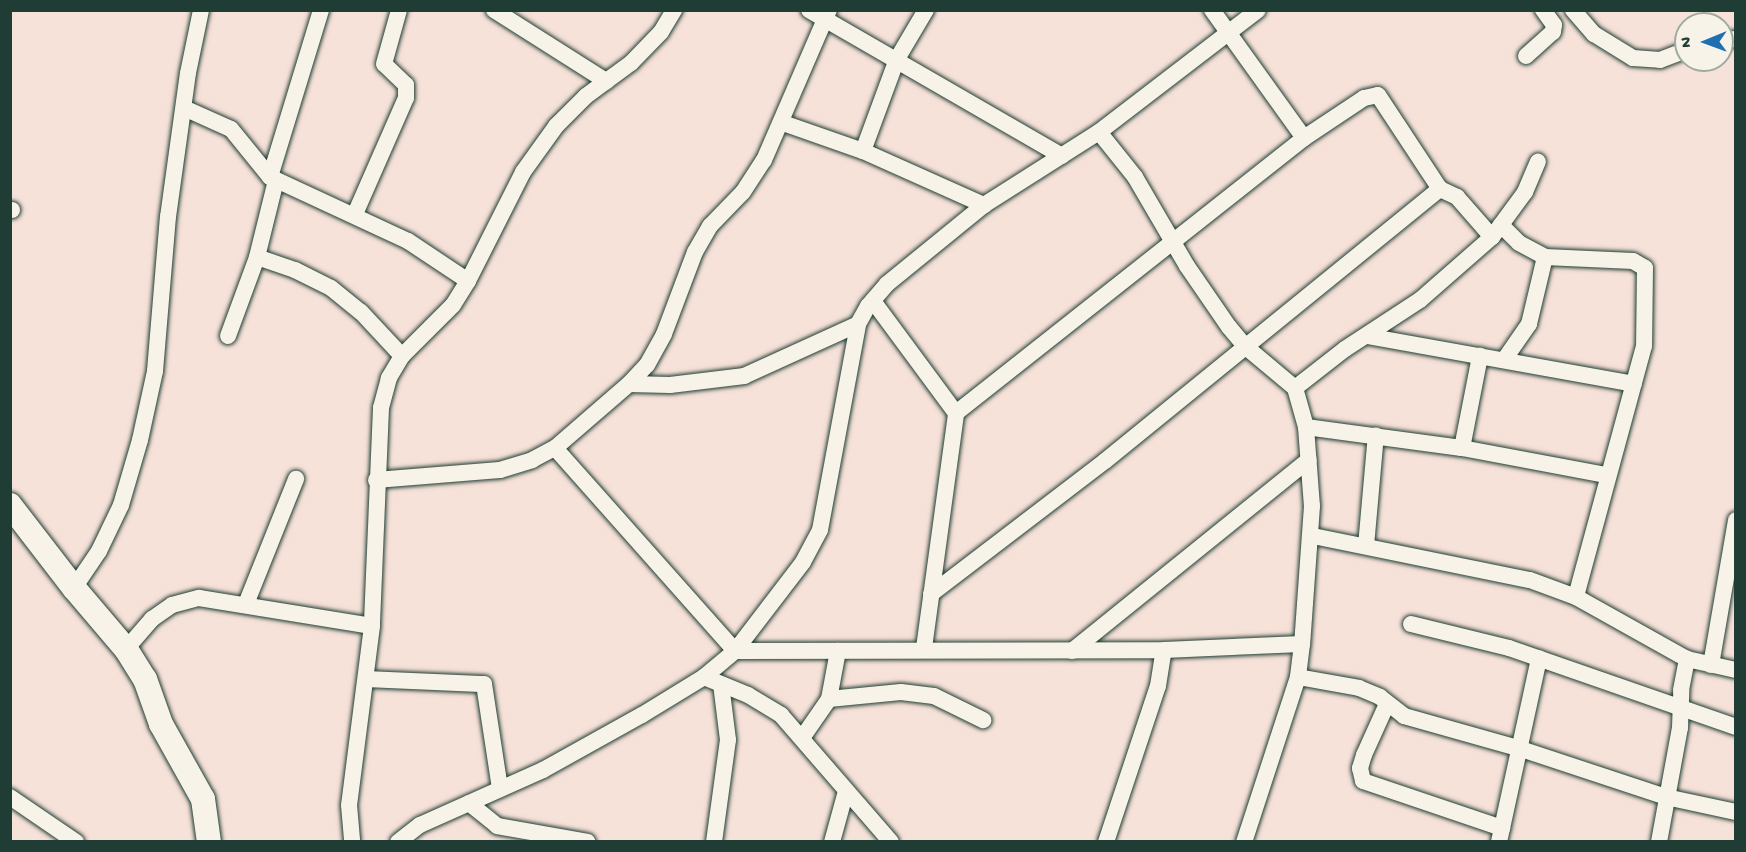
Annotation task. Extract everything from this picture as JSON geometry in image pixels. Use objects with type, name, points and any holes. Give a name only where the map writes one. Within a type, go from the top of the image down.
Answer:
[{"type":"main road","points":[[10,505],[74,588],[126,649],[145,679],[160,724],[196,782],[203,799],[209,842]]},
{"type":"street","points":[[74,588],[99,551],[121,505],[140,440],[155,371],[168,217],[201,10]]},
{"type":"street","points":[[228,336],[257,257],[273,178],[321,10]]},
{"type":"street","points":[[355,214],[406,99],[406,85],[384,64],[399,10]]},
{"type":"street","points":[[494,10],[606,81]]},
{"type":"street","points":[[352,842],[349,805],[368,679],[381,408],[389,378],[402,356],[453,305],[523,172],[556,126],[606,81],[631,63],[662,32],[674,10]]},
{"type":"street","points":[[863,151],[897,59],[926,10]]},
{"type":"street","points":[[1212,10],[1304,138]]},
{"type":"street","points":[[398,842],[420,825],[543,770],[704,677],[735,651],[803,562],[820,530],[858,324],[873,301],[887,284],[984,205],[1099,132],[1258,10]]},
{"type":"street","points":[[1526,56],[1553,32],[1554,25],[1544,10]]},
{"type":"street","points":[[1573,10],[1594,34],[1633,58],[1660,60],[1674,55]]},
{"type":"street","points":[[376,480],[500,470],[532,460],[555,448],[629,384],[647,365],[664,334],[705,235],[748,184],[783,123],[820,13],[1062,156]]},
{"type":"street","points":[[924,648],[956,413],[1304,138],[1364,98],[1378,96],[1440,189],[1457,197],[1496,231],[1545,257],[1643,264],[1646,327],[1634,384],[1606,475],[1576,597]]},
{"type":"street","points":[[184,108],[231,129],[273,178],[355,214],[408,241],[468,280]]},
{"type":"street","points":[[783,123],[863,151],[984,205]]},
{"type":"street","points":[[1099,132],[1135,177],[1187,266],[1246,347],[1295,388],[1306,427],[1313,536],[1298,677],[1244,842]]},
{"type":"street","points":[[1295,388],[1420,300],[1496,231],[1525,192],[1538,162]]},
{"type":"street","points":[[931,594],[1246,347],[1440,189]]},
{"type":"street","points":[[257,257],[295,270],[331,288],[361,312],[402,356]]},
{"type":"street","points":[[1504,360],[1529,324],[1545,257]]},
{"type":"street","points":[[873,301],[956,413]]},
{"type":"street","points":[[629,384],[670,386],[744,376],[858,324]]},
{"type":"street","points":[[1367,336],[1634,384]]},
{"type":"street","points":[[1462,448],[1480,356]]},
{"type":"street","points":[[1306,427],[1462,448],[1606,475]]},
{"type":"street","points":[[1366,546],[1376,435]]},
{"type":"street","points":[[555,448],[735,651],[924,648],[1164,650],[1302,644]]},
{"type":"street","points":[[1072,651],[1309,460]]},
{"type":"street","points":[[246,604],[296,479]]},
{"type":"street","points":[[1711,665],[1736,520]]},
{"type":"street","points":[[1313,536],[1475,566],[1576,597],[1687,659],[1736,670]]},
{"type":"street","points":[[126,649],[152,619],[172,605],[199,598],[372,626]]},
{"type":"street","points":[[1411,624],[1539,658],[1736,727]]},
{"type":"street","points":[[1106,842],[1158,686],[1164,650]]},
{"type":"street","points":[[802,738],[829,699],[838,651]]},
{"type":"street","points":[[1387,704],[1360,768],[1363,782],[1501,835],[1539,658]]},
{"type":"street","points":[[1659,842],[1687,659]]},
{"type":"street","points":[[704,677],[781,715],[891,842]]},
{"type":"street","points":[[1298,677],[1359,688],[1404,716],[1518,748],[1666,797],[1736,812]]},
{"type":"street","points":[[368,679],[484,684],[500,789]]},
{"type":"street","points":[[714,842],[728,740],[721,684]]},
{"type":"street","points":[[829,699],[900,692],[934,696],[983,720]]},
{"type":"street","points":[[832,842],[846,791]]},
{"type":"street","points":[[10,797],[76,842]]},
{"type":"street","points":[[470,803],[497,826],[588,842]]}]
